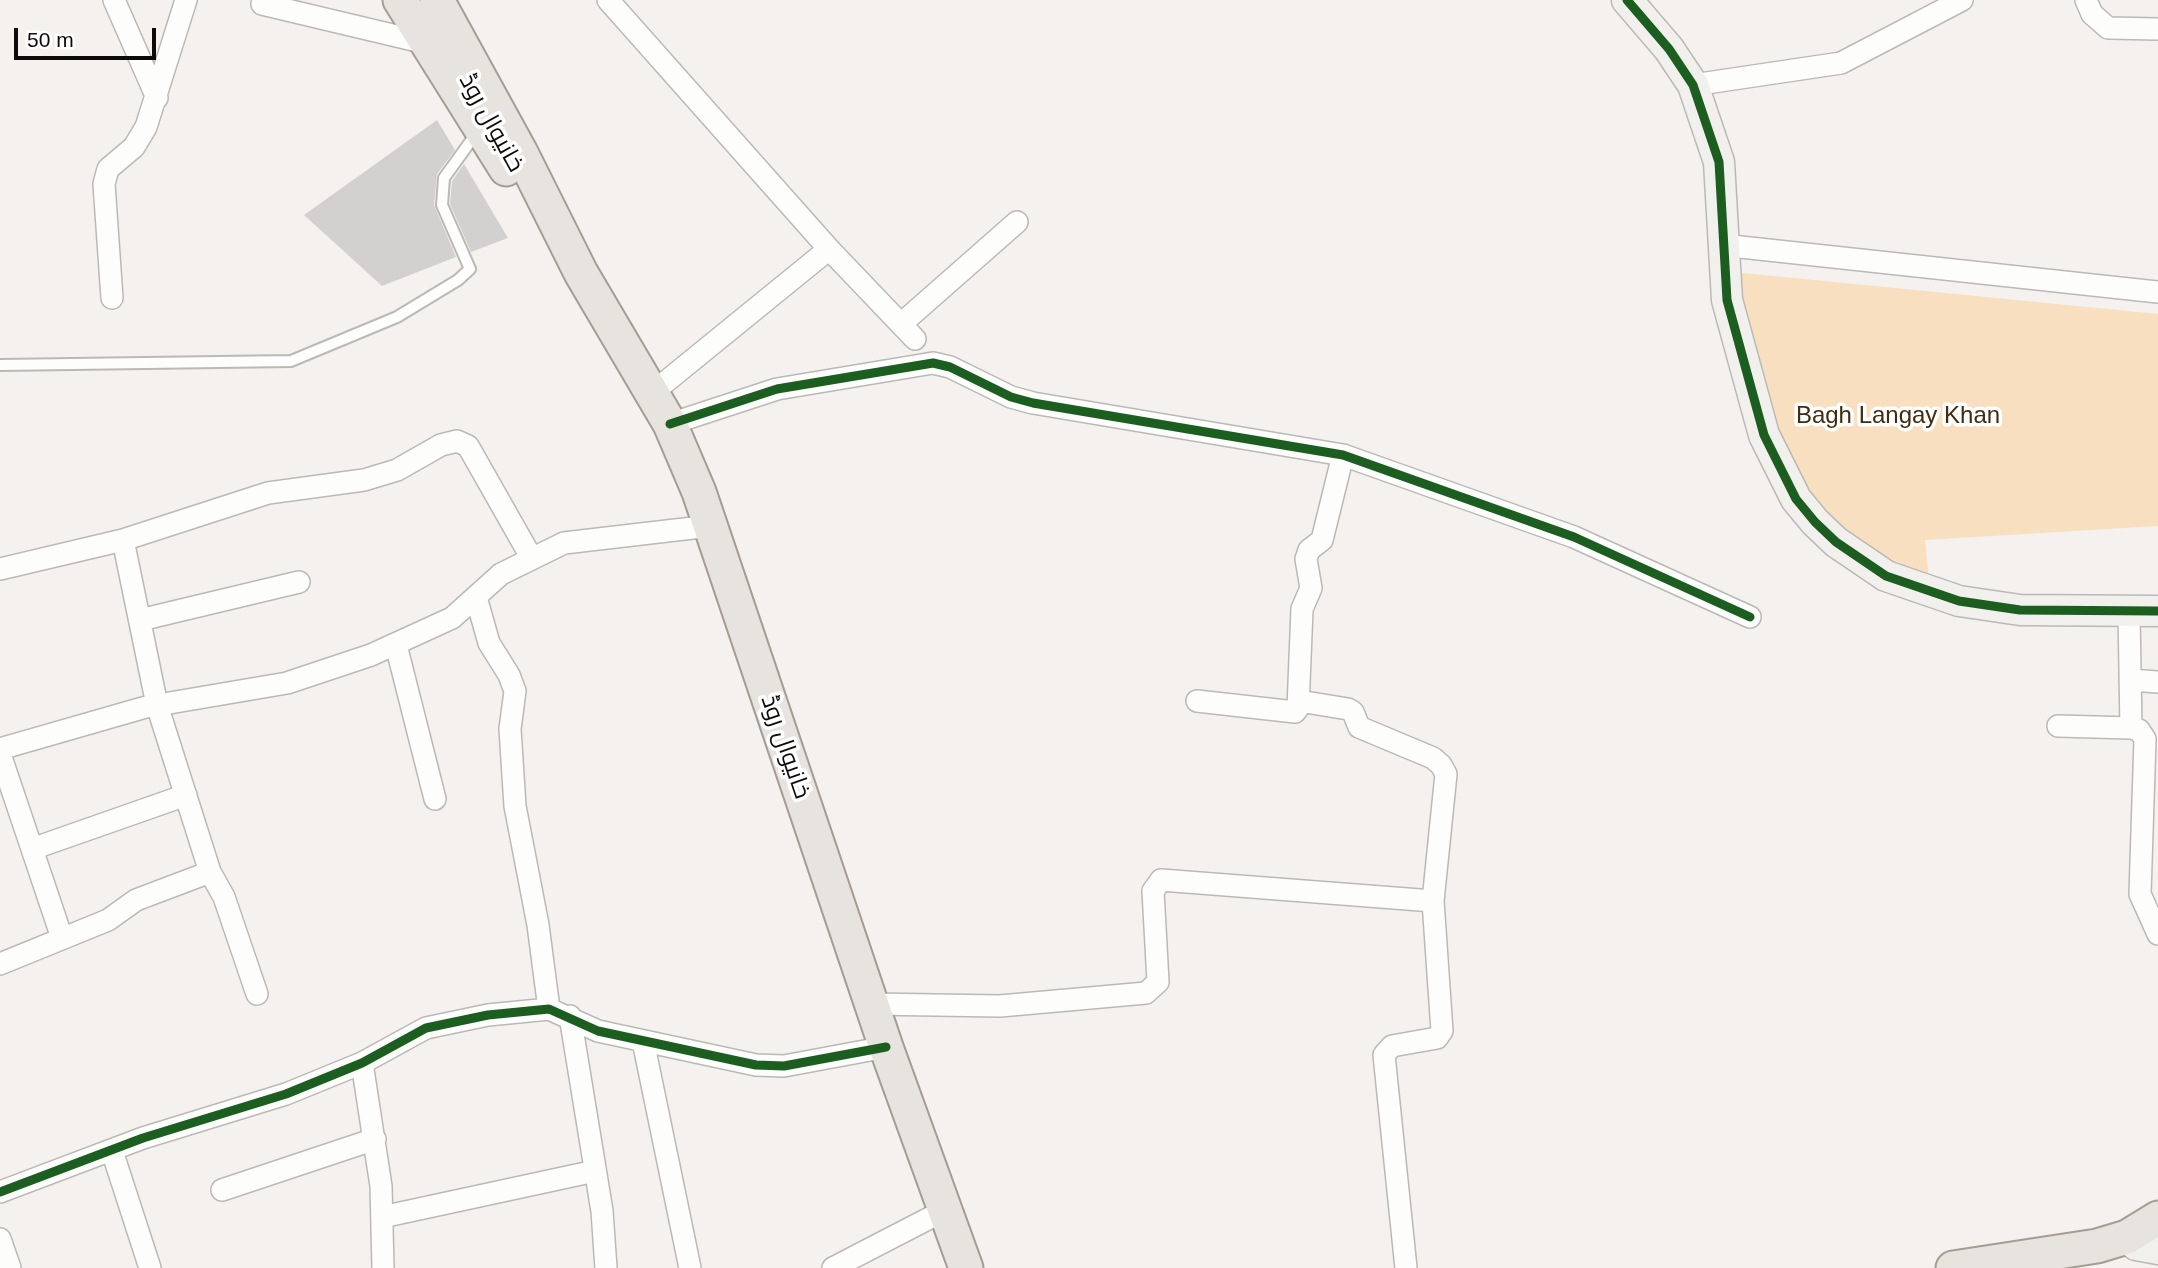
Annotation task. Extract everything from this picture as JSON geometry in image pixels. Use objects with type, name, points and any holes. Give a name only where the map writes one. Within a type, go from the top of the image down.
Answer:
[{"type":"main road","points":[[400,0],[537,221],[581,273]]},
{"type":"main road","name":"خانیوال روڈ","points":[[422,0],[462,58]]},
{"type":"main road","name":"خانیوال روڈ","points":[[436,0],[510,159],[566,243],[670,424],[710,526],[871,1004],[966,1268]]},
{"type":"main road","points":[[450,0],[529,144],[550,189],[566,243]]},
{"type":"main road","points":[[1953,1268],[2055,1254],[2127,1237],[2158,1218]]},
{"type":"street","points":[[114,0],[157,98]]},
{"type":"street","points":[[112,298],[104,184],[116,160],[134,147],[157,98],[186,0]]},
{"type":"street","points":[[608,0],[829,249],[908,331],[1017,222]]},
{"type":"street","points":[[1627,0],[1668,49],[1693,85],[1719,162],[1727,300],[1764,435],[1796,499],[1836,542],[1886,576],[1959,601],[2020,610],[2143,611],[2130,680],[2130,728]]},
{"type":"street","points":[[1693,85],[1841,63],[1962,0]]},
{"type":"street","points":[[2086,0],[2092,14],[2108,28],[2158,29]]},
{"type":"street","points":[[262,4],[426,43]]},
{"type":"street","points":[[1722,245],[2158,292]]},
{"type":"street","points":[[652,393],[829,249]]},
{"type":"street","points":[[670,424],[777,389],[933,363],[950,367],[1012,397],[1033,404],[1343,455],[1574,537],[1750,617]]},
{"type":"street","points":[[0,569],[123,540],[268,493],[364,480],[397,470],[441,445],[457,441],[468,446],[531,557]]},
{"type":"street","points":[[1197,701],[1295,712],[1299,701],[1302,609],[1311,588],[1306,559],[1309,550],[1322,540],[1343,455]]},
{"type":"street","points":[[62,938],[0,751],[158,705],[287,682],[396,645],[452,618],[501,574],[564,543],[710,526]]},
{"type":"street","points":[[123,540],[158,705],[210,872],[224,897],[257,994]]},
{"type":"street","points":[[140,620],[299,582]]},
{"type":"street","points":[[477,597],[489,643],[509,674],[514,691],[510,729],[515,806],[538,925],[549,1009]]},
{"type":"street","points":[[396,645],[435,799]]},
{"type":"street","points":[[2130,680],[2158,682]]},
{"type":"street","points":[[1299,701],[1348,709],[1353,712],[1359,727],[1433,758],[1446,774],[1433,901],[1442,1031],[1437,1038],[1392,1046],[1384,1055],[1406,1268]]},
{"type":"street","points":[[2058,726],[2130,728],[2140,730],[2145,739],[2140,894],[2158,934]]},
{"type":"street","points":[[32,849],[186,796]]},
{"type":"street","points":[[0,964],[108,920],[136,900],[210,872]]},
{"type":"street","points":[[871,1004],[1000,1006],[1146,993],[1158,982],[1153,891],[1161,880],[1433,901]]},
{"type":"street","points":[[0,1192],[112,1151],[286,1094],[362,1063],[440,1023],[549,1009],[570,1016],[598,1031],[770,1067],[886,1047]]},
{"type":"street","points":[[570,1016],[595,1171],[606,1268]]},
{"type":"street","points":[[643,1041],[690,1268]]},
{"type":"street","points":[[362,1063],[375,1139],[382,1217],[383,1268]]},
{"type":"street","points":[[222,1191],[375,1139]]},
{"type":"street","points":[[112,1151],[150,1268]]},
{"type":"street","points":[[382,1217],[595,1171]]},
{"type":"street","points":[[833,1268],[947,1209]]},
{"type":"street","points":[[2127,1237],[2136,1245],[2158,1249]]},
{"type":"street","points":[[0,1239],[10,1268]]},
{"type":"lane","points":[[0,365],[291,361],[397,317],[458,280],[470,269],[442,205],[444,178],[481,128]]},
{"type":"green space","name":"Bagh Langay Khan","points":[[1723,271],[2158,314],[2158,526],[1925,540],[1930,591],[1796,499]]},
{"type":"building","points":[[437,120],[455,150],[437,174],[434,205],[456,257],[382,286],[304,215]]},
{"type":"building","points":[[464,164],[508,238],[471,252],[450,204],[452,181]]},
{"type":"cycle path","points":[[1627,0],[1669,49],[1693,85],[1719,162],[1727,300],[1764,435],[1796,499],[1815,522],[1836,542],[1886,576],[1959,601],[2020,610],[2158,611]]},
{"type":"cycle path","points":[[670,424],[777,389],[933,363],[950,367],[1011,397],[1033,403],[1343,455],[1574,537],[1750,617]]},
{"type":"cycle path","points":[[0,1192],[143,1138],[286,1094],[362,1063],[426,1028],[488,1015],[549,1009],[598,1031],[756,1065],[784,1066],[886,1047]]}]
